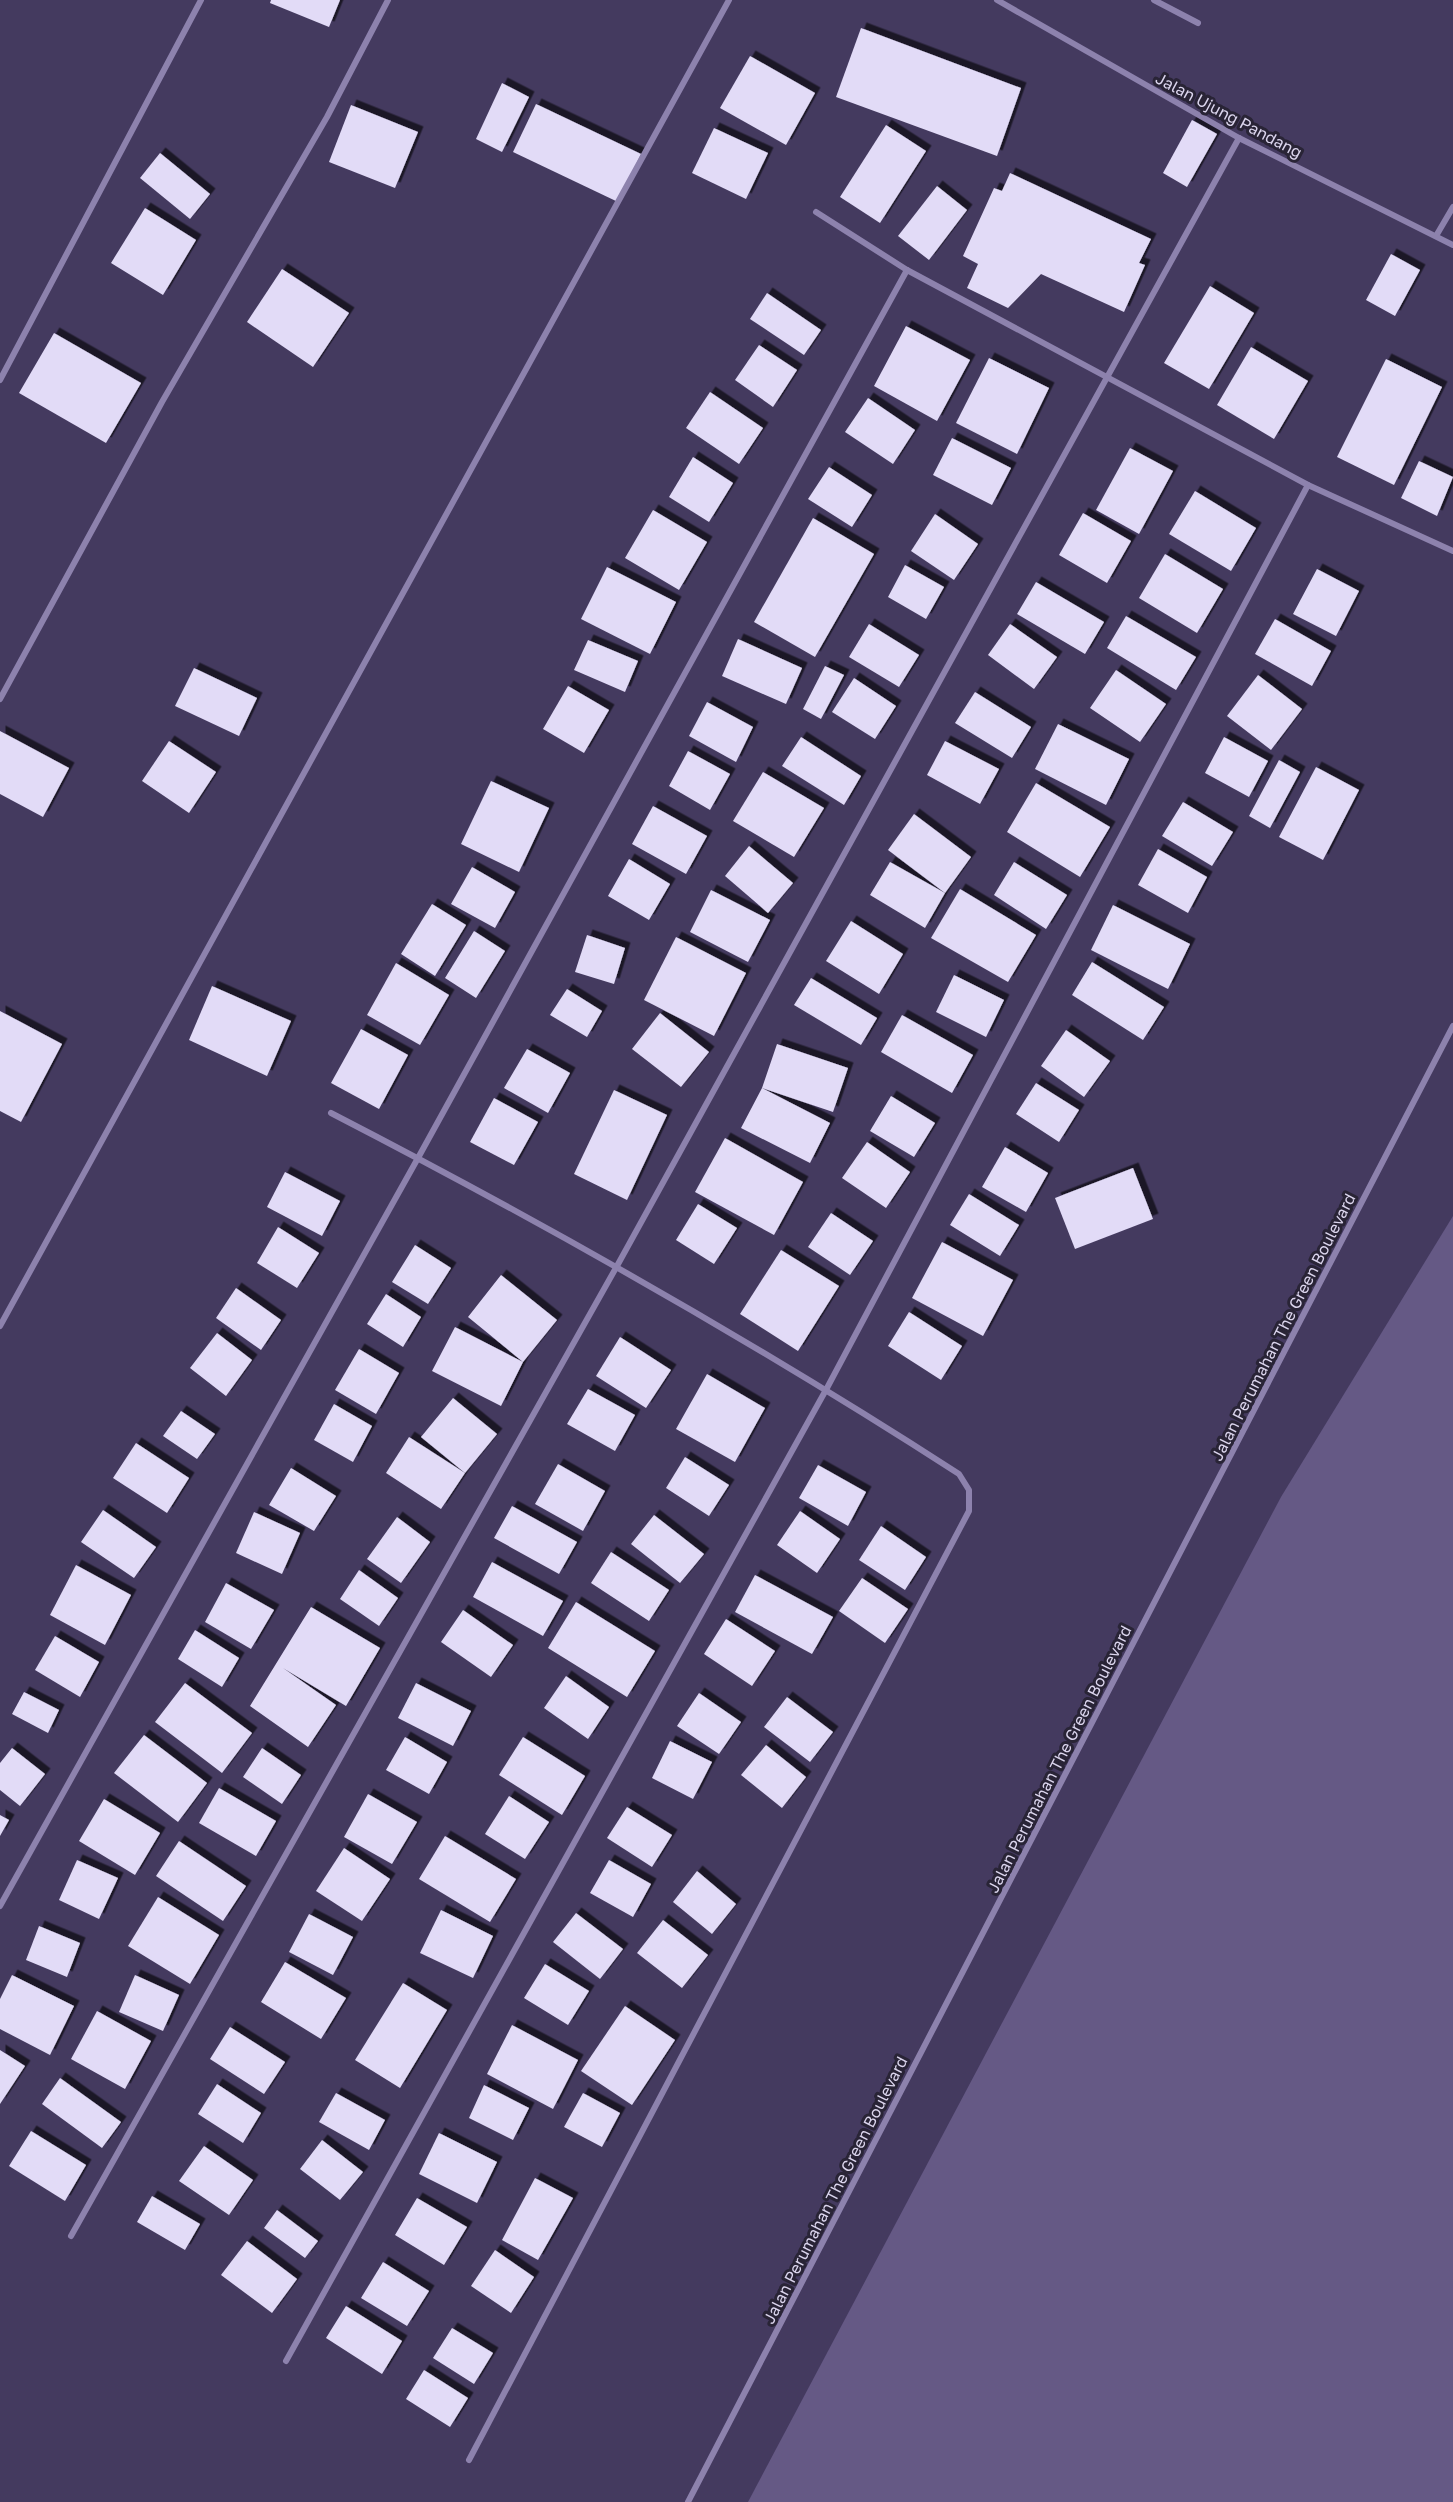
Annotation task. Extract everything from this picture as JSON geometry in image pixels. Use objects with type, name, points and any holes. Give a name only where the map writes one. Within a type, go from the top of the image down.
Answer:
[{"type":"street","points":[[0,380],[201,0]]},
{"type":"street","points":[[0,699],[162,402],[327,117],[388,0]]},
{"type":"street","points":[[0,1326],[729,0]]},
{"type":"street","name":"Jalan Ujung Pandang","points":[[997,0],[1239,138],[1453,245]]},
{"type":"street","points":[[1154,0],[1198,23]]},
{"type":"street","points":[[71,2236],[617,1266],[1106,375],[1239,138]]},
{"type":"street","points":[[1436,236],[1453,207]]},
{"type":"street","points":[[816,212],[907,270],[1308,485],[1453,551]]},
{"type":"street","points":[[0,1906],[418,1158],[907,270]]},
{"type":"street","points":[[286,2361],[827,1388],[1308,485]]},
{"type":"street","name":"Jalan Perumahan The Green Boulevard","points":[[688,2502],[1453,1026]]},
{"type":"street","points":[[330,1113],[617,1266],[827,1388],[959,1474],[969,1490],[969,1511],[469,2460]]},
{"type":"shaded area","points":[[1453,1216],[1453,2502],[748,2502],[1281,1497]]},
{"type":"building","points":[[271,0],[340,0],[329,27],[270,3]]},
{"type":"building","points":[[861,28],[1021,88],[997,156],[836,97]]},
{"type":"building","points":[[750,56],[815,93],[786,145],[720,108]]},
{"type":"building","points":[[502,83],[529,97],[502,152],[476,139]]},
{"type":"building","points":[[536,104],[641,154],[618,202],[513,152]]},
{"type":"building","points":[[351,105],[418,132],[395,188],[329,162]]},
{"type":"building","points":[[1192,120],[1217,134],[1187,187],[1163,173]]},
{"type":"building","points":[[886,125],[926,151],[880,223],[840,197]]},
{"type":"building","points":[[714,128],[768,153],[746,199],[692,173]]},
{"type":"building","points":[[160,153],[210,194],[190,219],[140,178]]},
{"type":"building","points":[[1010,173],[1151,239],[1139,263],[1145,265],[1124,312],[1041,274],[1008,308],[967,288],[978,264],[963,256],[994,188],[1002,191]]},
{"type":"building","points":[[937,186],[967,210],[929,260],[898,236]]},
{"type":"building","points":[[145,208],[196,240],[163,295],[111,263]]},
{"type":"building","points":[[1391,254],[1420,270],[1395,316],[1366,300]]},
{"type":"building","points":[[282,269],[349,313],[313,367],[247,322]]},
{"type":"building","points":[[1210,286],[1254,313],[1209,389],[1164,363]]},
{"type":"building","points":[[767,293],[821,330],[804,355],[750,319]]},
{"type":"building","points":[[906,326],[970,360],[937,421],[874,386]]},
{"type":"building","points":[[54,333],[141,383],[106,443],[19,393]]},
{"type":"building","points":[[759,345],[797,370],[773,407],[735,380]]},
{"type":"building","points":[[1251,347],[1308,381],[1274,439],[1217,405]]},
{"type":"building","points":[[989,358],[1049,388],[1017,454],[956,423]]},
{"type":"building","points":[[1386,359],[1442,387],[1394,485],[1337,457]]},
{"type":"building","points":[[710,392],[763,428],[739,464],[686,428]]},
{"type":"building","points":[[868,398],[915,430],[893,464],[845,432]]},
{"type":"building","points":[[952,438],[1011,468],[992,505],[933,475]]},
{"type":"building","points":[[1130,448],[1173,471],[1139,534],[1096,510]]},
{"type":"building","points":[[693,457],[733,483],[709,522],[669,497]]},
{"type":"building","points":[[1419,461],[1453,477],[1437,516],[1401,498]]},
{"type":"building","points":[[829,467],[872,495],[852,527],[808,499]]},
{"type":"building","points":[[1195,491],[1256,528],[1231,571],[1169,534]]},
{"type":"building","points":[[653,510],[707,542],[679,590],[625,558]]},
{"type":"building","points":[[1083,513],[1131,541],[1107,583],[1059,555]]},
{"type":"building","points":[[935,514],[978,544],[954,580],[911,551]]},
{"type":"building","points":[[813,518],[874,554],[815,657],[754,622]]},
{"type":"building","points":[[1165,554],[1223,589],[1197,633],[1139,598]]},
{"type":"building","points":[[905,565],[944,587],[926,619],[888,597]]},
{"type":"building","points":[[607,567],[676,602],[650,654],[581,619]]},
{"type":"building","points":[[1317,569],[1359,591],[1336,636],[1293,614]]},
{"type":"building","points":[[1036,582],[1104,622],[1085,654],[1017,614]]},
{"type":"building","points":[[1126,616],[1196,657],[1176,690],[1107,648]]},
{"type":"building","points":[[1275,619],[1331,651],[1312,686],[1255,654]]},
{"type":"building","points":[[869,624],[919,655],[899,687],[849,657]]},
{"type":"building","points":[[1010,624],[1057,657],[1034,689],[988,655]]},
{"type":"building","points":[[738,639],[802,668],[786,704],[722,676]]},
{"type":"building","points":[[588,640],[638,661],[625,692],[574,670]]},
{"type":"building","points":[[825,666],[844,675],[821,719],[803,709]]},
{"type":"building","points":[[194,668],[257,698],[239,736],[175,706]]},
{"type":"building","points":[[1116,670],[1166,704],[1140,742],[1090,708]]},
{"type":"building","points":[[1258,675],[1302,709],[1271,750],[1227,716]]},
{"type":"building","points":[[854,678],[896,706],[875,739],[832,712]]},
{"type":"building","points":[[568,686],[609,710],[584,753],[543,729]]},
{"type":"building","points":[[975,692],[1031,727],[1012,758],[955,723]]},
{"type":"building","points":[[707,702],[753,727],[736,762],[689,736]]},
{"type":"building","points":[[1058,724],[1129,759],[1106,805],[1035,769]]},
{"type":"building","points":[[0,731],[69,768],[43,817],[0,794]]},
{"type":"building","points":[[801,737],[861,776],[844,805],[782,766]]},
{"type":"building","points":[[1224,737],[1268,761],[1249,797],[1205,773]]},
{"type":"building","points":[[169,741],[216,772],[189,813],[142,781]]},
{"type":"building","points":[[945,741],[999,769],[980,804],[927,775]]},
{"type":"building","points":[[688,751],[730,774],[710,810],[669,786]]},
{"type":"building","points":[[1279,760],[1300,772],[1270,828],[1249,816]]},
{"type":"building","points":[[1316,767],[1359,790],[1323,860],[1279,837]]},
{"type":"building","points":[[763,772],[824,808],[794,857],[733,821]]},
{"type":"building","points":[[491,781],[549,808],[519,872],[461,844]]},
{"type":"building","points":[[1036,783],[1110,827],[1080,877],[1007,832]]},
{"type":"building","points":[[1183,802],[1233,832],[1212,866],[1162,836]]},
{"type":"building","points":[[653,806],[707,836],[686,874],[632,844]]},
{"type":"building","points":[[914,814],[971,857],[945,893],[888,850]]},
{"type":"building","points":[[749,846],[793,883],[768,913],[725,876]]},
{"type":"building","points":[[1158,849],[1207,877],[1188,913],[1138,885]]},
{"type":"building","points":[[629,859],[670,884],[649,920],[608,896]]},
{"type":"building","points":[[890,862],[945,893],[925,928],[870,895]]},
{"type":"building","points":[[1014,862],[1067,895],[1046,929],[994,895]]},
{"type":"building","points":[[472,867],[515,892],[495,928],[451,904]]},
{"type":"building","points":[[960,889],[1036,935],[1008,982],[931,938]]},
{"type":"building","points":[[711,890],[770,920],[748,962],[690,932]]},
{"type":"building","points":[[432,904],[466,925],[435,976],[401,954]]},
{"type":"building","points":[[1113,905],[1190,944],[1168,989],[1091,950]]},
{"type":"building","points":[[851,921],[903,954],[879,994],[826,961]]},
{"type":"building","points":[[474,931],[505,951],[476,998],[445,978]]},
{"type":"building","points":[[587,935],[625,948],[614,984],[575,972]]},
{"type":"building","points":[[676,937],[746,973],[714,1036],[644,1000]]},
{"type":"building","points":[[1092,962],[1164,1007],[1143,1040],[1072,995]]},
{"type":"building","points":[[396,963],[449,995],[420,1045],[367,1015]]},
{"type":"building","points":[[954,975],[1004,1000],[986,1037],[936,1012]]},
{"type":"building","points":[[811,978],[877,1018],[861,1045],[794,1005]]},
{"type":"building","points":[[212,986],[291,1021],[267,1076],[189,1040]]},
{"type":"building","points":[[567,989],[602,1011],[587,1037],[550,1015]]},
{"type":"building","points":[[0,1011],[62,1044],[21,1122],[0,1111]]},
{"type":"building","points":[[660,1013],[709,1052],[681,1087],[632,1049]]},
{"type":"building","points":[[902,1015],[973,1055],[952,1093],[881,1052]]},
{"type":"building","points":[[361,1029],[408,1055],[379,1109],[331,1083]]},
{"type":"building","points":[[1066,1030],[1110,1061],[1084,1097],[1041,1066]]},
{"type":"building","points":[[777,1044],[848,1068],[833,1112],[762,1088]]},
{"type":"building","points":[[527,1049],[570,1073],[548,1113],[504,1088]]},
{"type":"building","points":[[1036,1083],[1079,1110],[1059,1142],[1016,1114]]},
{"type":"building","points":[[762,1088],[830,1123],[810,1163],[741,1128]]},
{"type":"building","points":[[614,1090],[667,1115],[627,1200],[574,1174]]},
{"type":"building","points":[[891,1096],[935,1123],[914,1157],[870,1131]]},
{"type":"building","points":[[494,1098],[538,1122],[514,1165],[470,1142]]},
{"type":"building","points":[[725,1138],[803,1182],[774,1235],[695,1192]]},
{"type":"building","points":[[867,1142],[910,1172],[886,1208],[842,1178]]},
{"type":"building","points":[[1005,1147],[1048,1173],[1026,1212],[982,1187]]},
{"type":"building","points":[[1133,1168],[1153,1219],[1075,1249],[1055,1198]]},
{"type":"building","points":[[285,1172],[340,1201],[322,1236],[267,1207]]},
{"type":"building","points":[[969,1194],[1019,1225],[1000,1256],[950,1225]]},
{"type":"building","points":[[698,1204],[737,1228],[714,1264],[676,1240]]},
{"type":"building","points":[[831,1213],[873,1241],[850,1275],[808,1247]]},
{"type":"building","points":[[278,1227],[319,1253],[297,1288],[257,1263]]},
{"type":"building","points":[[942,1242],[1013,1280],[983,1336],[912,1298]]},
{"type":"building","points":[[415,1245],[451,1268],[428,1304],[392,1282]]},
{"type":"building","points":[[781,1250],[839,1286],[798,1351],[740,1314]]},
{"type":"building","points":[[501,1275],[557,1320],[523,1362],[468,1317]]},
{"type":"building","points":[[236,1288],[281,1320],[261,1350],[216,1318]]},
{"type":"building","points":[[386,1294],[421,1317],[403,1347],[367,1324]]},
{"type":"building","points":[[909,1312],[962,1346],[941,1380],[888,1346]]},
{"type":"building","points":[[455,1327],[523,1362],[501,1406],[432,1371]]},
{"type":"building","points":[[217,1333],[252,1360],[226,1396],[190,1368]]},
{"type":"building","points":[[620,1337],[671,1370],[646,1408],[596,1376]]},
{"type":"building","points":[[359,1349],[399,1373],[376,1414],[335,1390]]},
{"type":"building","points":[[707,1374],[765,1408],[735,1462],[676,1429]]},
{"type":"building","points":[[588,1389],[635,1415],[615,1451],[567,1424]]},
{"type":"building","points":[[453,1398],[497,1434],[465,1473],[421,1437]]},
{"type":"building","points":[[334,1404],[372,1426],[353,1462],[314,1440]]},
{"type":"building","points":[[181,1411],[215,1434],[197,1459],[163,1436]]},
{"type":"building","points":[[409,1437],[465,1473],[441,1509],[386,1473]]},
{"type":"building","points":[[136,1443],[189,1478],[167,1513],[113,1478]]},
{"type":"building","points":[[685,1457],[729,1485],[709,1516],[666,1488]]},
{"type":"building","points":[[558,1464],[605,1491],[583,1531],[535,1504]]},
{"type":"building","points":[[818,1465],[866,1492],[848,1526],[799,1498]]},
{"type":"building","points":[[291,1468],[336,1496],[314,1531],[269,1505]]},
{"type":"building","points":[[512,1506],[577,1542],[559,1574],[494,1538]]},
{"type":"building","points":[[103,1510],[156,1547],[134,1578],[81,1542]]},
{"type":"building","points":[[800,1511],[840,1539],[817,1573],[777,1545]]},
{"type":"building","points":[[254,1512],[300,1533],[282,1574],[236,1553]]},
{"type":"building","points":[[654,1515],[704,1554],[680,1583],[631,1544]]},
{"type":"building","points":[[397,1517],[430,1542],[401,1583],[367,1559]]},
{"type":"building","points":[[881,1526],[926,1557],[905,1590],[859,1560]]},
{"type":"building","points":[[611,1552],[669,1590],[649,1621],[591,1583]]},
{"type":"building","points":[[492,1562],[563,1601],[543,1636],[473,1597]]},
{"type":"building","points":[[76,1565],[131,1595],[105,1645],[50,1615]]},
{"type":"building","points":[[359,1570],[398,1598],[379,1626],[340,1599]]},
{"type":"building","points":[[755,1575],[833,1617],[812,1654],[735,1612]]},
{"type":"building","points":[[862,1578],[908,1609],[885,1643],[839,1611]]},
{"type":"building","points":[[226,1583],[274,1610],[251,1649],[205,1622]]},
{"type":"building","points":[[576,1602],[655,1651],[627,1697],[548,1648]]},
{"type":"building","points":[[311,1607],[380,1648],[346,1706],[283,1668],[336,1705],[308,1747],[250,1706]]},
{"type":"building","points":[[463,1610],[513,1645],[491,1677],[441,1642]]},
{"type":"building","points":[[726,1619],[775,1651],[752,1686],[704,1654]]},
{"type":"building","points":[[195,1630],[239,1658],[222,1687],[178,1659]]},
{"type":"building","points":[[55,1636],[99,1662],[80,1697],[35,1670]]},
{"type":"building","points":[[566,1676],[609,1707],[588,1739],[544,1708]]},
{"type":"building","points":[[185,1683],[252,1733],[222,1773],[155,1722]]},
{"type":"building","points":[[416,1683],[471,1711],[453,1746],[398,1718]]},
{"type":"building","points":[[24,1692],[59,1710],[48,1733],[12,1714]]},
{"type":"building","points":[[699,1693],[741,1722],[719,1754],[677,1726]]},
{"type":"building","points":[[787,1697],[833,1732],[810,1762],[764,1727]]},
{"type":"building","points":[[144,1735],[207,1783],[178,1822],[114,1773]]},
{"type":"building","points":[[405,1737],[447,1762],[429,1794],[386,1770]]},
{"type":"building","points":[[523,1737],[585,1776],[562,1815],[499,1775]]},
{"type":"building","points":[[670,1741],[712,1762],[693,1799],[652,1778]]},
{"type":"building","points":[[766,1745],[806,1777],[782,1808],[741,1775]]},
{"type":"building","points":[[12,1748],[45,1774],[20,1806],[0,1790],[0,1763]]},
{"type":"building","points":[[262,1748],[301,1775],[282,1804],[243,1777]]},
{"type":"building","points":[[219,1788],[276,1821],[256,1856],[199,1823]]},
{"type":"building","points":[[368,1794],[417,1822],[392,1864],[344,1837]]},
{"type":"building","points":[[509,1796],[549,1822],[525,1859],[485,1834]]},
{"type":"building","points":[[104,1799],[160,1833],[135,1875],[79,1841]]},
{"type":"building","points":[[627,1807],[672,1835],[652,1867],[607,1838]]},
{"type":"building","points":[[0,1815],[9,1820],[0,1836]]},
{"type":"building","points":[[445,1836],[516,1879],[490,1922],[419,1879]]},
{"type":"building","points":[[179,1841],[246,1886],[223,1921],[156,1876]]},
{"type":"building","points":[[344,1848],[390,1879],[362,1921],[316,1891]]},
{"type":"building","points":[[77,1860],[118,1878],[99,1919],[59,1900]]},
{"type":"building","points":[[609,1860],[651,1884],[633,1917],[590,1893]]},
{"type":"building","points":[[697,1871],[736,1904],[712,1934],[673,1902]]},
{"type":"building","points":[[158,1897],[219,1935],[190,1984],[128,1946]]},
{"type":"building","points":[[441,1910],[493,1936],[473,1978],[420,1953]]},
{"type":"building","points":[[576,1913],[623,1949],[600,1979],[553,1942]]},
{"type":"building","points":[[309,1914],[353,1937],[333,1975],[289,1952]]},
{"type":"building","points":[[663,1920],[708,1955],[682,1988],[637,1953]]},
{"type":"building","points":[[39,1926],[80,1943],[67,1977],[26,1960]]},
{"type":"building","points":[[285,1962],[346,1998],[321,2039],[261,2002]]},
{"type":"building","points":[[545,1964],[589,1991],[568,2025],[524,1998]]},
{"type":"building","points":[[12,1975],[74,2006],[50,2055],[0,2029],[0,1999]]},
{"type":"building","points":[[135,1975],[179,1995],[163,2031],[119,2012]]},
{"type":"building","points":[[403,1983],[447,2010],[400,2088],[355,2060]]},
{"type":"building","points":[[625,2006],[675,2040],[632,2105],[581,2071]]},
{"type":"building","points":[[97,2011],[151,2041],[125,2089],[71,2059]]},
{"type":"building","points":[[512,2025],[578,2060],[553,2109],[487,2074]]},
{"type":"building","points":[[230,2027],[285,2062],[264,2094],[210,2059]]},
{"type":"building","points":[[0,2050],[25,2066],[0,2104]]},
{"type":"building","points":[[60,2078],[121,2122],[102,2148],[42,2104]]},
{"type":"building","points":[[217,2084],[261,2113],[243,2143],[198,2114]]},
{"type":"building","points":[[484,2085],[529,2108],[513,2140],[469,2118]]},
{"type":"building","points":[[336,2093],[385,2120],[369,2150],[319,2122]]},
{"type":"building","points":[[583,2093],[620,2113],[602,2147],[564,2127]]},
{"type":"building","points":[[31,2131],[86,2165],[65,2201],[9,2166]]},
{"type":"building","points":[[439,2133],[497,2162],[477,2203],[419,2174]]},
{"type":"building","points":[[322,2140],[363,2172],[340,2200],[300,2169]]},
{"type":"building","points":[[204,2146],[253,2180],[229,2215],[179,2181]]},
{"type":"building","points":[[535,2178],[573,2198],[538,2260],[502,2240]]},
{"type":"building","points":[[152,2196],[200,2224],[185,2250],[137,2222]]},
{"type":"building","points":[[417,2198],[467,2227],[444,2265],[395,2235]]},
{"type":"building","points":[[277,2210],[318,2241],[305,2258],[264,2228]]},
{"type":"building","points":[[247,2241],[297,2279],[272,2313],[221,2275]]},
{"type":"building","points":[[495,2250],[534,2277],[511,2313],[471,2286]]},
{"type":"building","points":[[383,2262],[429,2291],[407,2326],[361,2298]]},
{"type":"building","points":[[346,2306],[402,2341],[382,2374],[326,2338]]},
{"type":"building","points":[[452,2328],[493,2353],[474,2384],[433,2358]]},
{"type":"building","points":[[424,2370],[468,2398],[450,2427],[406,2399]]}]
